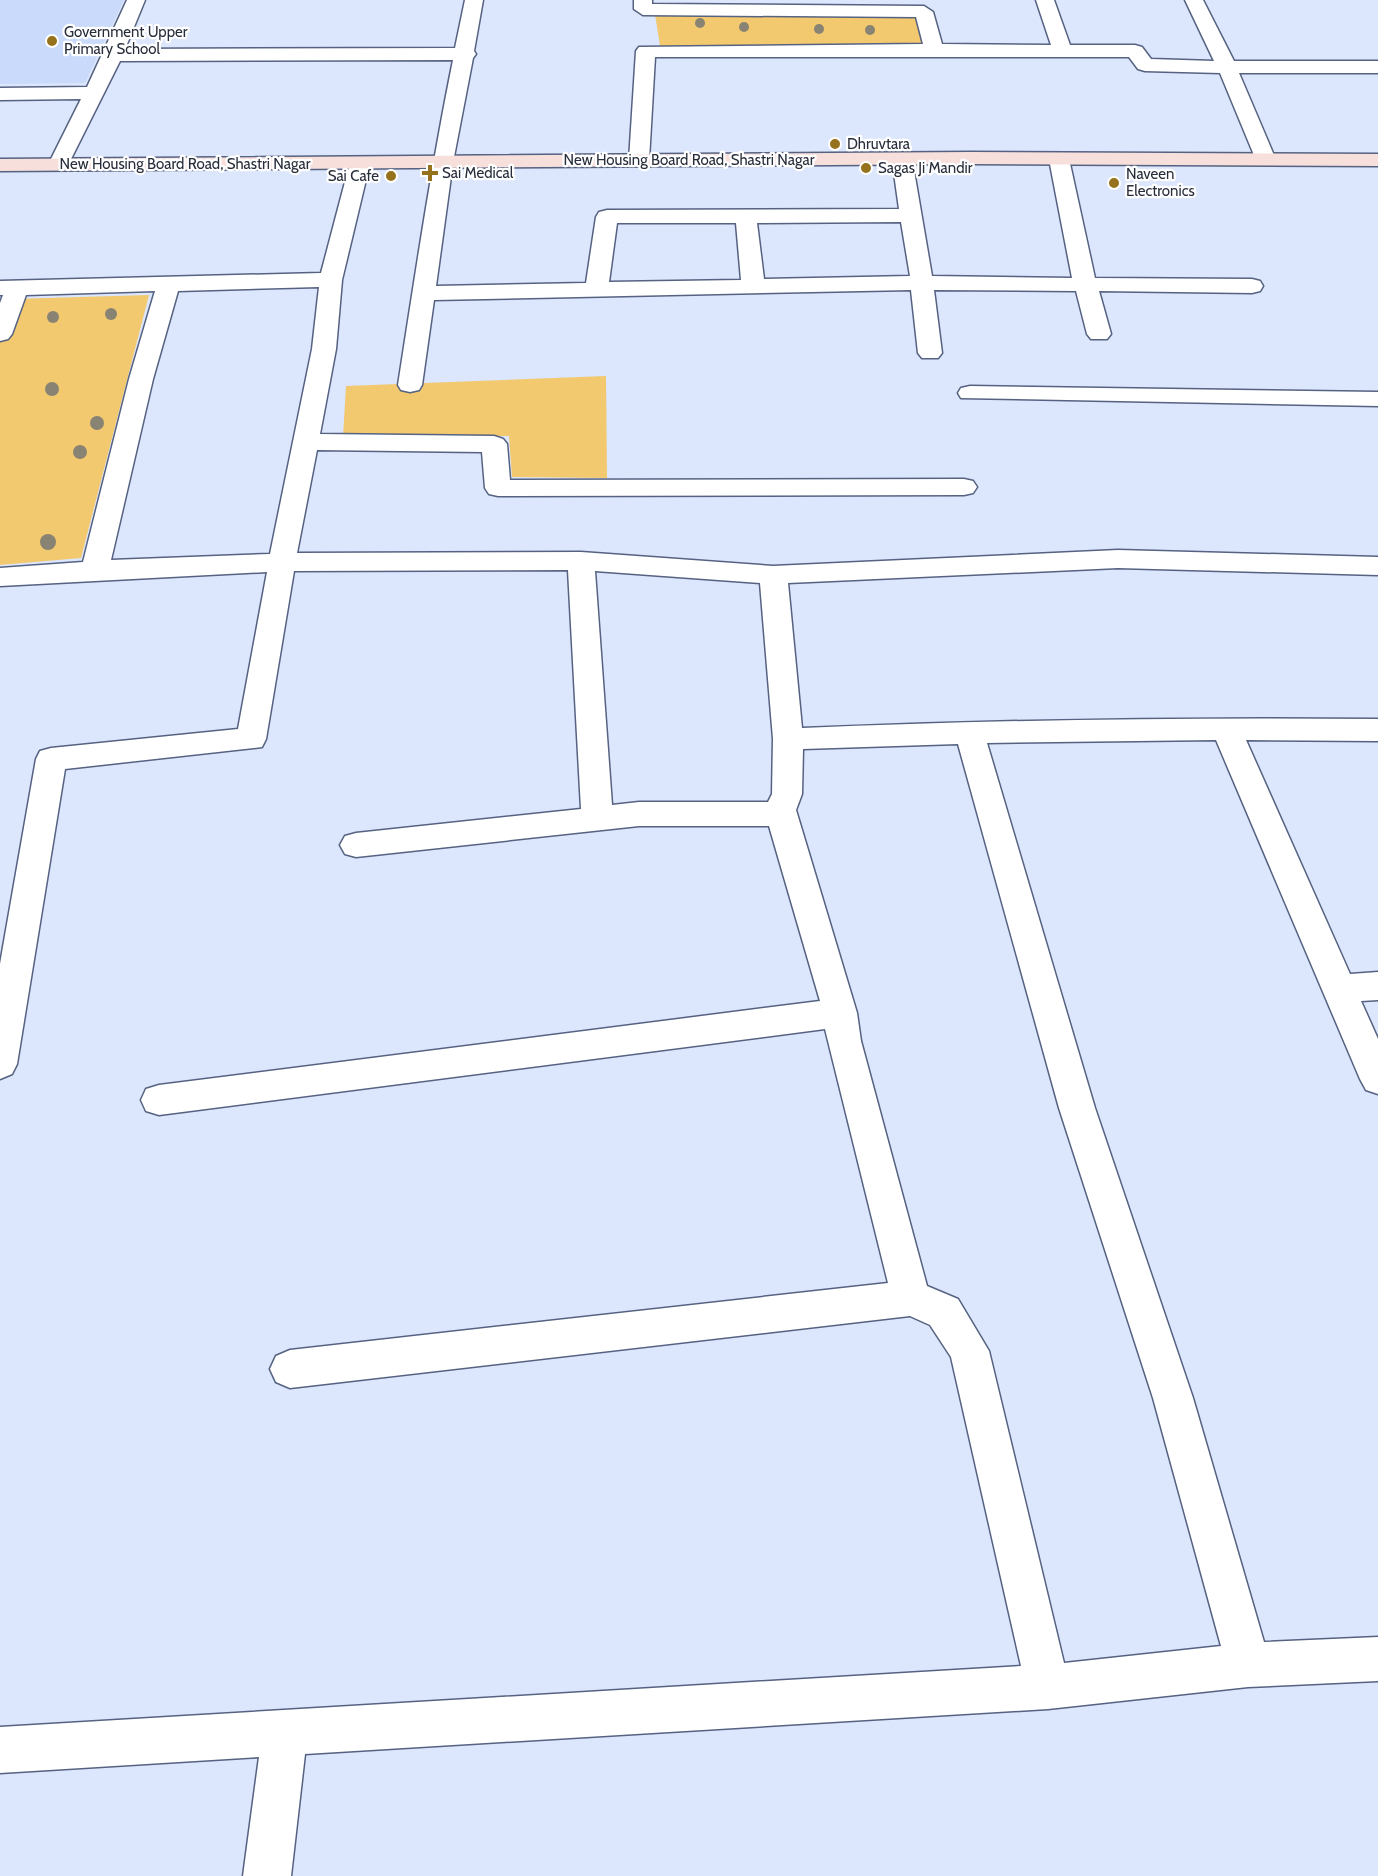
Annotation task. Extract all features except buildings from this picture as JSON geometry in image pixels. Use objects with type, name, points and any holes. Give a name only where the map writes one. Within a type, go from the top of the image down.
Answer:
[{"type":"street","points":[[58,165],[113,55],[136,0]]},
{"type":"street","points":[[410,385],[442,162],[466,54],[474,0]]},
{"type":"street","points":[[1045,0],[1063,51]]},
{"type":"street","points":[[1194,0],[1227,67],[1266,160]]},
{"type":"street","points":[[639,160],[646,51],[643,5],[922,6],[934,50]]},
{"type":"street","points":[[646,51],[1135,51],[1145,64],[1227,67],[1378,67]]},
{"type":"street","points":[[113,55],[466,54]]},
{"type":"street","points":[[0,94],[94,93]]},
{"type":"street","points":[[902,159],[922,283],[930,353]]},
{"type":"street","name":"New Housing Board Road, Shastri Nagar","points":[[0,165],[902,159],[1378,160]]},
{"type":"street","points":[[1059,159],[1085,284],[1099,334]]},
{"type":"street","points":[[0,1064],[51,759],[251,739],[282,562],[324,349],[331,280],[360,163]]},
{"type":"street","points":[[596,290],[607,217],[911,215]]},
{"type":"street","points":[[746,217],[753,285]]},
{"type":"street","points":[[0,334],[8,288],[168,286],[331,280]]},
{"type":"street","points":[[423,293],[922,283],[1252,286]]},
{"type":"street","points":[[95,570],[141,379],[168,286]]},
{"type":"street","points":[[970,393],[1378,399]]},
{"type":"street","points":[[306,442],[494,444],[498,488],[964,488]]},
{"type":"street","points":[[0,577],[95,570],[282,562],[581,561],[773,575],[1118,560],[1378,566]]},
{"type":"street","points":[[581,561],[597,819]]},
{"type":"street","points":[[773,575],[788,739],[787,794],[780,810],[840,1013],[844,1041],[911,1298]]},
{"type":"street","points":[[788,739],[969,731],[1226,728],[1378,730]]},
{"type":"street","points":[[1226,728],[1378,1079]]},
{"type":"street","points":[[969,731],[1077,1108],[1173,1398],[1248,1665]]},
{"type":"street","points":[[356,845],[639,814],[764,816],[780,810]]},
{"type":"street","points":[[1340,989],[1378,986]]},
{"type":"street","points":[[159,1100],[840,1013]]},
{"type":"street","points":[[290,1369],[911,1298],[944,1312],[969,1351],[1048,1687]]},
{"type":"street","points":[[0,1750],[1048,1687],[1248,1665],[1378,1659]]},
{"type":"street","points":[[267,1876],[285,1733]]},
{"type":"shaded area","name":"Government Upper Primary School","points":[[0,0],[124,0],[85,83],[0,84]]},
{"type":"shaded area","points":[[655,14],[915,15],[923,46],[660,46]]},
{"type":"shaded area","points":[[149,295],[81,558],[0,565],[0,336],[12,299]]},
{"type":"shaded area","points":[[606,376],[607,478],[512,477],[509,436],[343,437],[346,386]]},
{"type":"place","name":"Government Upper Primary School","points":[[52,41]]},
{"type":"place","name":"Dhruvtara","points":[[835,144]]},
{"type":"place","name":"Sagas Ji Mandir","points":[[866,168]]},
{"type":"place","name":"Sai Medical","points":[[430,173]]},
{"type":"place","name":"Sai Cafe","points":[[391,176]]},
{"type":"place","name":"Naveen Electronics","points":[[1114,183]]}]
